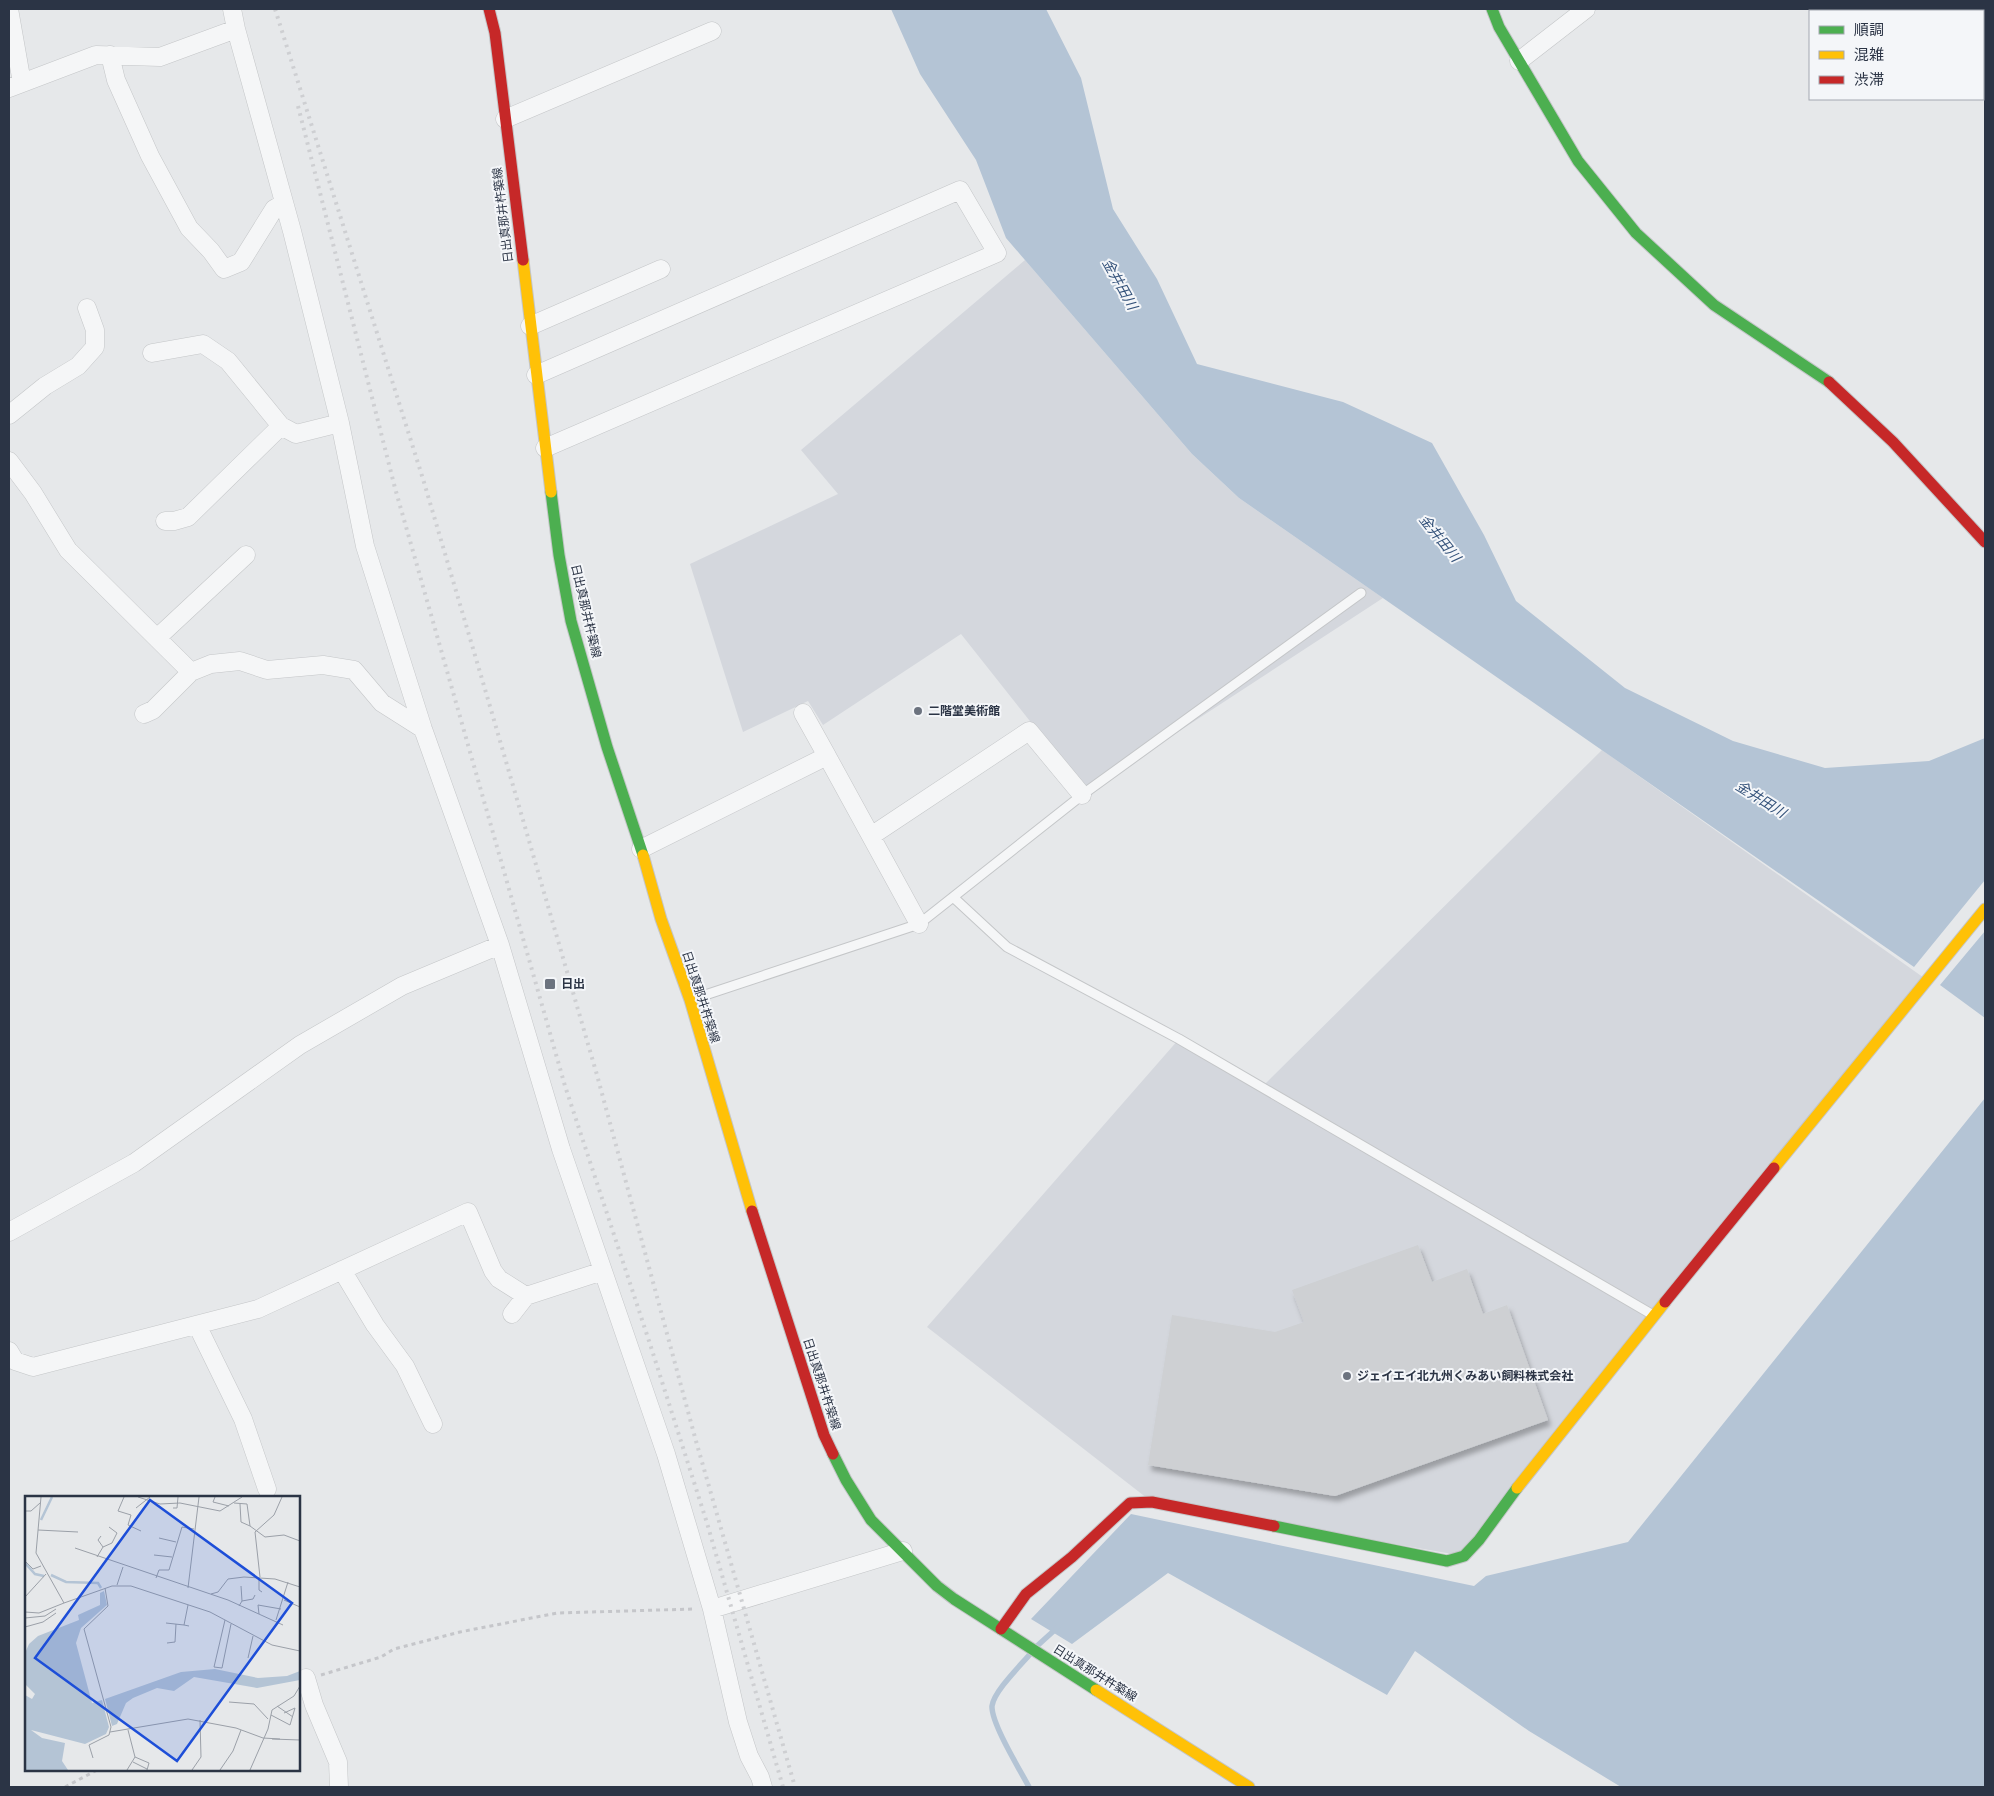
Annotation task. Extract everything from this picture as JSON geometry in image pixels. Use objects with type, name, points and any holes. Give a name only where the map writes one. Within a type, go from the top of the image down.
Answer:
[{"type":"street","points":[[9,9],[15,86],[96,55],[160,57],[236,29]]},
{"type":"street","points":[[232,9],[285,206],[340,423],[365,546],[423,730],[500,945],[561,1149],[666,1454],[712,1609],[738,1722],[748,1756],[760,1777],[763,1787]]},
{"type":"street","name":"日出真那井杵築線","points":[[489,9],[495,33],[559,555],[572,621],[607,747],[641,850],[661,919],[690,1000],[736,1160],[824,1435],[846,1480],[871,1520],[937,1586],[1249,1787]]},
{"type":"street","points":[[1492,9],[1519,61],[1578,160],[1636,233],[1714,305],[1824,378],[1893,442],[1985,542]]},
{"type":"street","points":[[1519,61],[1586,9]]},
{"type":"street","points":[[505,119],[712,31]]},
{"type":"street","points":[[110,55],[116,80],[150,156],[189,228],[211,251],[224,269],[241,262],[274,209],[285,206]]},
{"type":"street","points":[[536,376],[960,190],[997,253],[545,448]]},
{"type":"street","points":[[530,326],[661,269]]},
{"type":"street","points":[[9,415],[45,386],[78,366],[95,348],[95,330],[88,308]]},
{"type":"street","points":[[152,353],[203,344],[228,361],[281,426],[296,434],[340,423]]},
{"type":"street","points":[[165,521],[174,521],[188,517],[281,426]]},
{"type":"street","points":[[9,462],[33,493],[68,550],[191,672]]},
{"type":"street","points":[[157,638],[246,555]]},
{"type":"street","points":[[144,714],[154,710],[191,672],[211,664],[240,661],[267,670],[323,665],[354,670],[382,703],[423,730]]},
{"type":"street","points":[[803,712],[919,924]]},
{"type":"street","points":[[871,836],[1029,731],[1082,795]]},
{"type":"street","points":[[641,850],[827,756]]},
{"type":"street","points":[[1001,1629],[1026,1594],[1072,1557],[1130,1503],[1152,1502],[1447,1561],[1464,1556],[1479,1540],[1512,1494],[1654,1315],[1985,909]]},
{"type":"street","points":[[9,1232],[134,1163],[300,1045],[402,986],[500,945]]},
{"type":"street","points":[[9,1351],[16,1360],[32,1366],[258,1309],[468,1212],[493,1270],[499,1279],[526,1296]]},
{"type":"street","points":[[342,1270],[375,1325],[405,1366],[433,1424]]},
{"type":"street","points":[[512,1314],[526,1296],[603,1271]]},
{"type":"street","points":[[197,1325],[242,1419],[267,1489]]},
{"type":"street","points":[[712,1609],[903,1551]]},
{"type":"street","points":[[306,1678],[314,1705],[338,1762],[338,1787]]},
{"type":"lane","points":[[690,1000],[919,924],[1082,795],[1361,593]]},
{"type":"lane","points":[[954,897],[1007,947],[1180,1039],[1654,1315]]},
{"type":"path","points":[[306,1678],[328,1674],[380,1657],[394,1649],[460,1632],[557,1613],[712,1609]]},
{"type":"path","points":[[65,1787],[95,1771]]},
{"type":"shaded area","points":[[1025,260],[1192,454],[1239,498],[1383,598],[1086,792],[961,634],[823,725],[808,701],[743,732],[690,564],[838,494],[801,450]]},
{"type":"shaded area","points":[[1602,750],[1927,980],[1464,1556],[1152,1502],[927,1327],[1179,1039],[1262,1087]]},
{"type":"water","name":"金井田川","points":[[891,9],[1046,9],[1081,78],[1113,209],[1157,279],[1197,364],[1343,402],[1432,443],[1484,535],[1516,601],[1625,688],[1733,741],[1825,768],[1929,761],[1985,738],[1985,880],[1914,967],[1239,498],[1192,454],[1006,238],[976,160],[920,74]]},
{"type":"water","points":[[1985,931],[1985,1018],[1940,985]]},
{"type":"water","points":[[1985,1098],[1985,1787],[1621,1787],[1529,1731],[1415,1651],[1387,1695],[1168,1573],[1072,1644],[1031,1619],[1131,1514],[1474,1586],[1486,1576],[1628,1542]]},
{"type":"building","name":"ジェイエイ北九州くみあい飼料株式会社","points":[[1418,1245],[1432,1282],[1467,1269],[1483,1314],[1507,1305],[1548,1420],[1335,1496],[1148,1465],[1172,1315],[1275,1332],[1304,1322],[1292,1290]]},
{"type":"waterway","points":[[1037,1646],[1058,1627]]},
{"type":"waterway","points":[[1029,1787],[1001,1735],[992,1706],[1003,1686],[1031,1653]]},
{"type":"railway","points":[[275,9],[423,479],[487,696],[597,1075],[696,1441],[795,1787]]},
{"type":"railway","points":[[298,106],[395,488],[565,1086],[707,1523],[783,1787]]},
{"type":"traffic: fast","points":[[1492,9],[1499,27],[1578,161],[1636,233],[1714,305],[1829,382]]},
{"type":"traffic: fast","points":[[551,492],[559,555],[571,621],[607,747],[643,855]]},
{"type":"traffic: fast","points":[[833,1454],[846,1480],[871,1520],[937,1586],[954,1599],[1096,1690]]},
{"type":"traffic: fast","points":[[1274,1526],[1447,1561],[1464,1556],[1479,1540],[1517,1488]]},
{"type":"traffic: slow","points":[[523,260],[551,492]]},
{"type":"traffic: slow","points":[[643,855],[661,919],[690,1000],[752,1211]]},
{"type":"traffic: slow","points":[[1774,1168],[1985,909]]},
{"type":"traffic: slow","points":[[1517,1488],[1665,1302]]},
{"type":"traffic: slow","points":[[1096,1690],[1249,1787]]},
{"type":"traffic: jam","points":[[489,9],[495,33],[523,260]]},
{"type":"traffic: jam","points":[[1829,382],[1893,442],[1985,542]]},
{"type":"traffic: jam","points":[[1665,1302],[1774,1168]]},
{"type":"traffic: jam","points":[[752,1211],[824,1435],[833,1454]]},
{"type":"traffic: jam","points":[[1001,1629],[1026,1594],[1072,1557],[1130,1503],[1152,1502],[1274,1526]]},
{"type":"place","name":"二階堂美術館","points":[[918,711]]},
{"type":"place","name":"日出","points":[[550,984]]},
{"type":"place","name":"ジェイエイ北九州くみあい飼料株式会社","points":[[1347,1376]]}]
